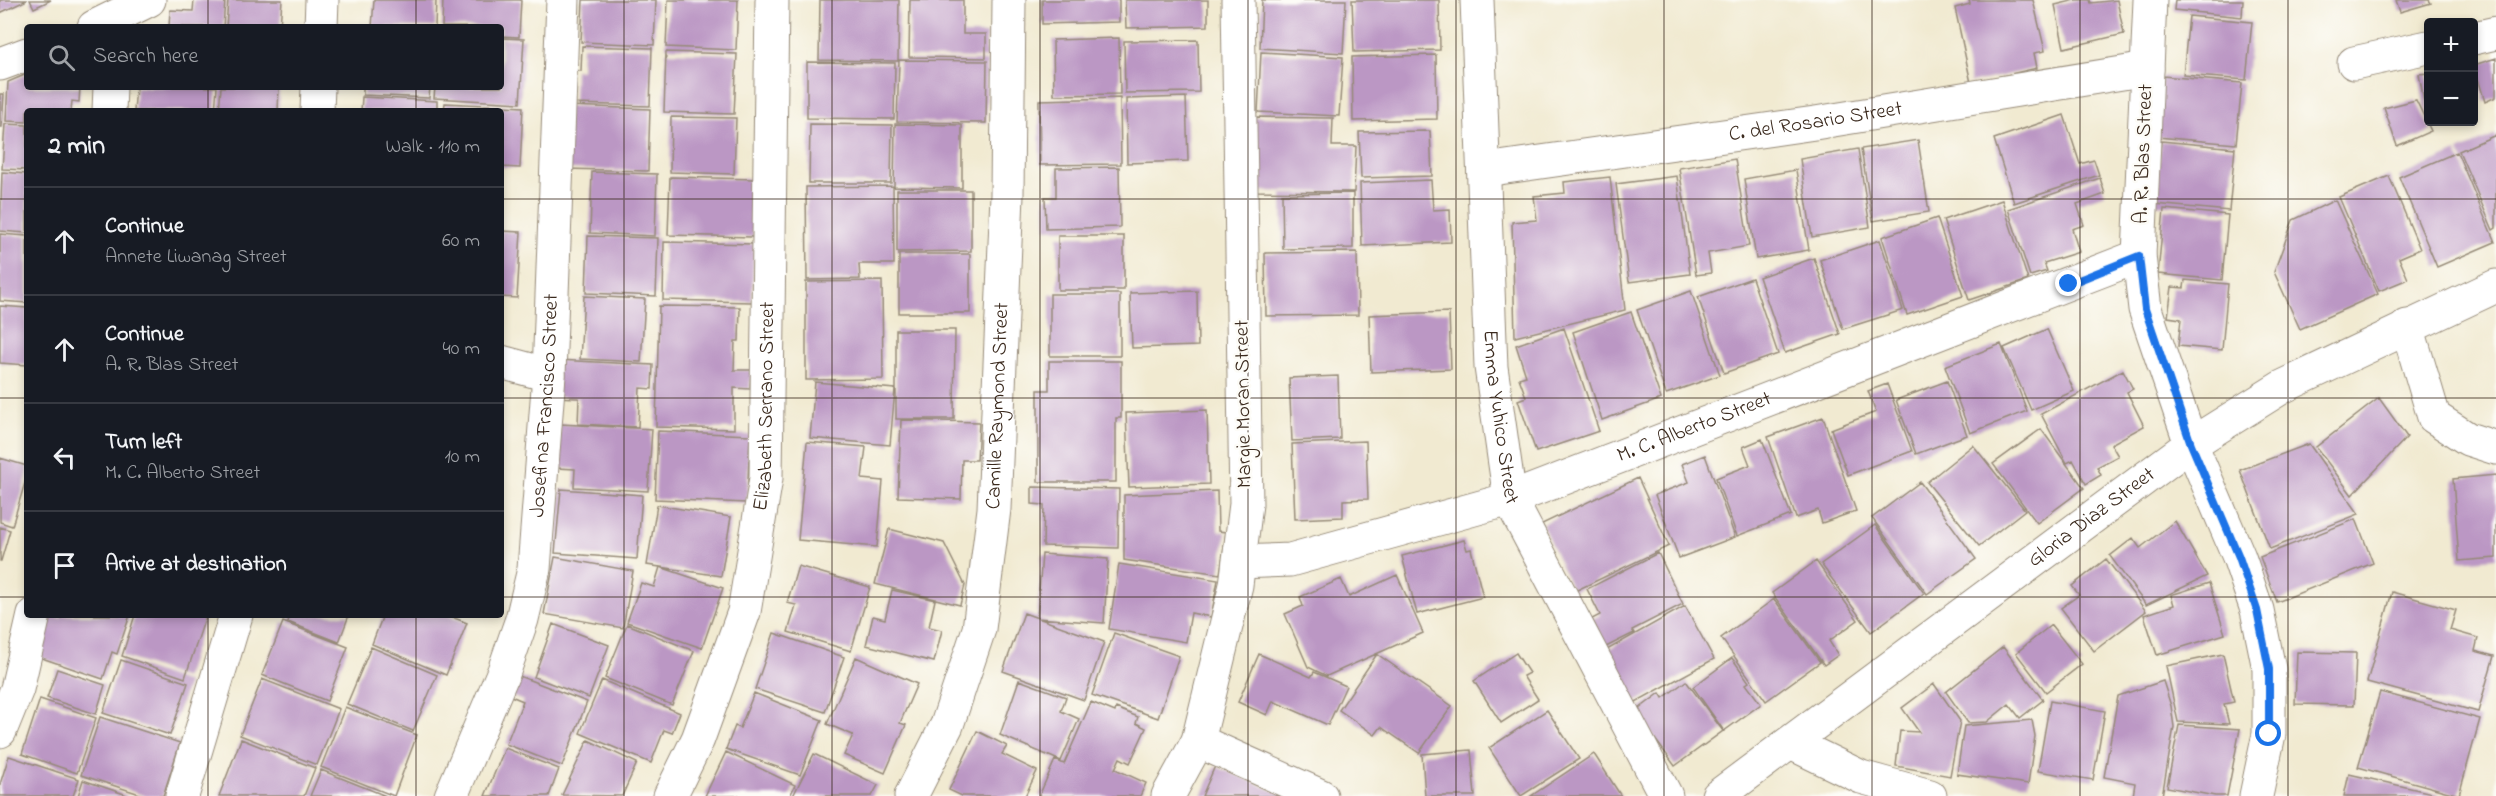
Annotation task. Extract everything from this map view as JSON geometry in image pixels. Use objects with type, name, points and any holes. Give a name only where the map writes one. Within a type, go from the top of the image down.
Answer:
[{"type":"street","points":[[106,24],[149,0]]},
{"type":"street","points":[[321,24],[322,0]]},
{"type":"street","name":"Josefina Francisco Street","points":[[451,796],[504,671],[522,619],[534,569],[549,375],[563,0]]},
{"type":"street","name":"Elizabeth Serrano Street","points":[[670,796],[698,739],[744,612],[766,478],[772,0]]},
{"type":"street","name":"Camille Raymond Street","points":[[912,796],[947,725],[979,629],[994,509],[1007,195],[1009,0]]},
{"type":"street","name":"Margie Moran Street","points":[[1168,796],[1198,741],[1236,585],[1246,504],[1238,0]]},
{"type":"street","name":"Emma Yuhico Street","points":[[1477,0],[1491,367],[1510,499],[1666,796]]},
{"type":"street","name":"A. R. Blas Street","points":[[2150,0],[2139,256],[2145,309],[2191,444],[2239,557],[2257,610],[2269,669],[2269,734],[2256,796]]},
{"type":"street","points":[[2478,37],[2496,33]]},
{"type":"street","points":[[2354,63],[2424,48]]},
{"type":"street","points":[[0,64],[24,55]]},
{"type":"street","name":"C. del Rosario Street","points":[[1485,170],[1815,123],[2147,69]]},
{"type":"street","points":[[109,108],[110,90]]},
{"type":"street","points":[[317,108],[318,90]]},
{"type":"street","name":"M. C. Alberto Street","points":[[1239,562],[1290,560],[1510,499],[2139,256]]},
{"type":"street","name":"Gloria Diaz Street","points":[[1718,796],[1750,784],[1791,743],[2191,444],[2282,387],[2407,326],[2496,286]]},
{"type":"street","points":[[2407,326],[2434,417],[2468,439],[2496,448]]},
{"type":"street","points":[[504,363],[549,375]]},
{"type":"street","points":[[0,731],[17,689],[33,618]]},
{"type":"street","points":[[182,796],[235,618]]},
{"type":"street","points":[[1198,741],[1321,796]]},
{"type":"street","points":[[1791,743],[1861,777],[1930,796]]},
{"type":"building","points":[[0,0],[27,0],[0,13]]},
{"type":"building","points":[[30,0],[51,0],[34,8]]},
{"type":"building","points":[[194,0],[225,1],[223,24],[169,24],[170,10],[193,11]]},
{"type":"building","points":[[228,0],[282,0],[280,24],[226,24]]},
{"type":"building","points":[[374,0],[436,0],[435,24],[372,24]]},
{"type":"building","points":[[443,0],[521,0],[519,37],[504,36],[504,24],[442,24]]},
{"type":"building","points":[[583,0],[656,0],[654,45],[581,42]]},
{"type":"building","points":[[668,0],[738,0],[736,50],[666,47]]},
{"type":"building","points":[[820,0],[899,0],[898,61],[819,60]]},
{"type":"building","points":[[910,0],[963,0],[963,34],[986,34],[986,58],[909,57]]},
{"type":"building","points":[[1042,0],[1119,0],[1119,22],[1042,24]]},
{"type":"building","points":[[1125,0],[1208,0],[1208,26],[1126,28]]},
{"type":"building","points":[[1262,0],[1346,0],[1343,53],[1260,48]]},
{"type":"building","points":[[1352,0],[1439,0],[1440,50],[1354,52]]},
{"type":"building","points":[[1969,0],[2033,0],[2045,51],[2034,53],[2037,68],[1971,83],[1955,8],[1970,4]]},
{"type":"building","points":[[2076,0],[2090,0],[2091,3],[2117,0],[2124,34],[2064,48],[2055,5]]},
{"type":"building","points":[[2175,0],[2243,0],[2242,17],[2174,10]]},
{"type":"building","points":[[2396,0],[2429,0],[2431,3],[2400,12]]},
{"type":"building","points":[[2189,16],[2252,22],[2246,80],[2183,75]]},
{"type":"building","points":[[504,38],[524,39],[520,103],[434,98],[435,90],[504,90]]},
{"type":"building","points":[[1119,38],[1120,94],[1054,95],[1053,40]]},
{"type":"building","points":[[1198,40],[1199,92],[1125,93],[1124,41]]},
{"type":"building","points":[[582,46],[652,48],[650,106],[574,104],[575,70],[581,71]]},
{"type":"building","points":[[666,52],[737,54],[734,114],[664,112]]},
{"type":"building","points":[[1261,52],[1343,57],[1339,116],[1258,112]]},
{"type":"building","points":[[1436,55],[1437,119],[1353,121],[1352,57]]},
{"type":"building","points":[[2496,58],[2496,97],[2485,102],[2478,78],[2478,64]]},
{"type":"building","points":[[899,60],[987,61],[986,123],[897,122]]},
{"type":"building","points":[[807,62],[895,63],[894,119],[807,118]]},
{"type":"building","points":[[2424,73],[2424,102],[2419,74]]},
{"type":"building","points":[[24,75],[24,90],[80,90],[79,102],[72,101],[71,108],[24,108],[24,122],[6,121],[8,82]]},
{"type":"building","points":[[2162,76],[2242,83],[2236,144],[2157,137]]},
{"type":"building","points":[[136,90],[217,90],[215,108],[134,108]]},
{"type":"building","points":[[221,90],[279,90],[278,108],[219,108]]},
{"type":"building","points":[[363,90],[430,90],[429,98],[363,95]]},
{"type":"building","points":[[0,94],[4,94],[2,127],[0,127]]},
{"type":"building","points":[[362,97],[437,101],[437,108],[361,108]]},
{"type":"building","points":[[1186,97],[1188,161],[1127,163],[1126,99]]},
{"type":"building","points":[[1120,98],[1121,164],[1040,165],[1039,100]]},
{"type":"building","points":[[2416,100],[2424,117],[2424,126],[2429,126],[2431,131],[2397,146],[2384,108]]},
{"type":"building","points":[[445,103],[523,107],[520,168],[504,167],[504,108],[444,108]]},
{"type":"building","points":[[568,106],[650,109],[648,171],[566,169]]},
{"type":"building","points":[[2064,115],[2080,164],[2094,160],[2099,175],[2014,203],[1994,139]]},
{"type":"building","points":[[671,117],[736,118],[734,174],[670,172]]},
{"type":"building","points":[[1250,117],[1333,118],[1332,146],[1356,146],[1354,192],[1249,191]]},
{"type":"building","points":[[5,124],[24,125],[24,170],[2,169]]},
{"type":"building","points":[[810,124],[892,125],[891,183],[809,183]]},
{"type":"building","points":[[895,124],[962,125],[962,188],[894,187]]},
{"type":"building","points":[[1430,131],[1432,176],[1361,178],[1359,132]]},
{"type":"building","points":[[2496,135],[2496,228],[2493,230],[2459,151]]},
{"type":"building","points":[[1918,140],[1929,212],[1873,221],[1861,149]]},
{"type":"building","points":[[2161,141],[2235,148],[2229,211],[2155,204]]},
{"type":"building","points":[[1858,149],[1870,227],[1812,237],[1800,159]]},
{"type":"building","points":[[2457,152],[2495,242],[2437,267],[2399,177]]},
{"type":"building","points":[[1735,159],[1749,246],[1708,253],[1711,273],[1696,275],[1679,168]]},
{"type":"building","points":[[1119,167],[1120,227],[1046,229],[1045,197],[1056,197],[1056,168]]},
{"type":"building","points":[[1796,170],[1809,250],[1756,259],[1744,179]]},
{"type":"building","points":[[2,172],[24,174],[24,233],[0,231]]},
{"type":"building","points":[[592,172],[657,174],[655,236],[590,233]]},
{"type":"building","points":[[1677,176],[1690,274],[1629,282],[1616,184]]},
{"type":"building","points":[[2389,176],[2420,249],[2399,258],[2408,279],[2379,291],[2339,197]]},
{"type":"building","points":[[670,177],[755,179],[753,237],[668,235]]},
{"type":"building","points":[[1610,177],[1625,310],[1515,337],[1512,222],[1537,220],[1534,196],[1565,193],[1564,182]]},
{"type":"building","points":[[2100,178],[2105,194],[2077,204],[2084,225],[2072,229],[2079,252],[2044,263],[2047,271],[2030,276],[2008,209]]},
{"type":"building","points":[[1431,180],[1433,210],[1450,209],[1451,242],[1362,246],[1360,183]]},
{"type":"building","points":[[893,186],[894,264],[859,264],[860,279],[807,280],[806,187]]},
{"type":"building","points":[[897,190],[971,190],[971,251],[897,252]]},
{"type":"building","points":[[1353,193],[1353,248],[1283,249],[1282,194]]},
{"type":"building","points":[[2002,200],[2028,280],[1969,300],[1943,220]]},
{"type":"building","points":[[2335,200],[2378,294],[2300,329],[2274,272],[2293,220]]},
{"type":"building","points":[[2164,209],[2228,215],[2222,280],[2158,274]]},
{"type":"building","points":[[1937,218],[1963,296],[1907,315],[1882,237]]},
{"type":"building","points":[[504,231],[521,232],[517,298],[504,297]]},
{"type":"building","points":[[0,234],[24,236],[24,303],[0,301]]},
{"type":"building","points":[[588,236],[658,238],[656,296],[586,293]]},
{"type":"building","points":[[1058,236],[1124,236],[1124,290],[1058,290]]},
{"type":"building","points":[[1880,240],[1903,310],[1843,329],[1820,260]]},
{"type":"building","points":[[664,242],[754,244],[752,302],[663,300]]},
{"type":"building","points":[[1357,252],[1358,315],[1266,316],[1265,253]]},
{"type":"building","points":[[899,254],[970,254],[970,313],[899,313]]},
{"type":"building","points":[[1814,258],[1840,334],[1785,353],[1759,277]]},
{"type":"building","points":[[1752,278],[1778,354],[1724,373],[1698,297]]},
{"type":"building","points":[[2185,280],[2228,284],[2222,350],[2178,346],[2181,319],[2168,317],[2172,287],[2184,288]]},
{"type":"building","points":[[882,281],[883,379],[806,380],[806,282]]},
{"type":"building","points":[[1197,291],[1198,346],[1132,348],[1130,293]]},
{"type":"building","points":[[1691,291],[1720,375],[1666,394],[1637,310]]},
{"type":"building","points":[[1050,294],[1120,294],[1120,356],[1050,356]]},
{"type":"building","points":[[584,296],[645,299],[641,362],[580,359]]},
{"type":"building","points":[[0,306],[24,308],[24,365],[0,363]]},
{"type":"building","points":[[659,306],[740,307],[739,341],[735,341],[734,370],[751,370],[750,389],[734,388],[734,429],[656,427]]},
{"type":"building","points":[[1449,312],[1451,369],[1371,372],[1369,315]]},
{"type":"building","points":[[1631,312],[1661,399],[1602,420],[1573,332]]},
{"type":"building","points":[[1564,328],[1599,431],[1536,452],[1518,400],[1526,397],[1519,378],[1526,376],[1516,345]]},
{"type":"building","points":[[2047,329],[2074,391],[2031,410],[2004,348]]},
{"type":"building","points":[[896,330],[955,330],[954,419],[896,419]]},
{"type":"building","points":[[2001,344],[2027,411],[1970,433],[1945,366]]},
{"type":"building","points":[[557,360],[653,365],[652,389],[640,388],[638,427],[578,424],[579,398],[555,397]]},
{"type":"building","points":[[1049,361],[1121,361],[1121,418],[1116,418],[1116,482],[1038,482],[1038,390],[1049,390]]},
{"type":"building","points":[[2123,370],[2133,389],[2127,392],[2144,426],[2111,444],[2118,456],[2097,467],[2101,475],[2086,484],[2073,460],[2067,463],[2041,414]]},
{"type":"building","points":[[1338,376],[1340,439],[1292,441],[1289,378]]},
{"type":"building","points":[[1947,381],[1967,435],[1916,454],[1896,400]]},
{"type":"building","points":[[815,382],[895,389],[890,445],[810,438]]},
{"type":"building","points":[[1887,384],[1912,451],[1848,475],[1831,429],[1876,412],[1868,391]]},
{"type":"building","points":[[2379,398],[2407,437],[2352,495],[2316,447]]},
{"type":"building","points":[[1207,410],[1209,484],[1129,487],[1126,413]]},
{"type":"building","points":[[1823,417],[1856,511],[1822,523],[1818,510],[1796,518],[1768,437]]},
{"type":"building","points":[[901,420],[979,422],[977,460],[962,460],[961,499],[898,497]]},
{"type":"building","points":[[560,424],[652,429],[648,491],[574,487],[575,469],[557,468]]},
{"type":"building","points":[[2041,429],[2084,488],[2037,523],[1993,464]]},
{"type":"building","points":[[658,431],[750,435],[747,503],[655,499]]},
{"type":"building","points":[[1762,439],[1791,515],[1737,536],[1716,478],[1750,465],[1743,447]]},
{"type":"building","points":[[1366,441],[1368,499],[1343,500],[1343,517],[1295,519],[1292,444]]},
{"type":"building","points":[[807,442],[866,447],[862,479],[883,481],[877,547],[798,540]]},
{"type":"building","points":[[2309,444],[2359,514],[2270,549],[2240,470]]},
{"type":"building","points":[[1973,445],[2025,510],[1979,546],[1927,482]]},
{"type":"building","points":[[1705,455],[1735,537],[1679,558],[1655,495],[1689,482],[1682,464]]},
{"type":"building","points":[[0,458],[24,465],[24,486],[12,526],[0,522]]},
{"type":"building","points":[[2496,475],[2496,558],[2459,561],[2453,479]]},
{"type":"building","points":[[1638,478],[1669,546],[1573,592],[1542,524]]},
{"type":"building","points":[[1920,482],[1976,559],[1927,594],[1872,518]]},
{"type":"building","points":[[1032,487],[1119,489],[1118,548],[1043,546],[1044,505],[1032,504]]},
{"type":"building","points":[[561,489],[642,495],[637,559],[555,553]]},
{"type":"building","points":[[1217,491],[1218,531],[1226,532],[1220,574],[1124,560],[1124,495]]},
{"type":"building","points":[[657,505],[731,517],[721,576],[647,565]]},
{"type":"building","points":[[2356,519],[2373,563],[2277,602],[2260,557]]},
{"type":"building","points":[[2175,521],[2207,576],[2146,605],[2110,556],[2133,538],[2140,548]]},
{"type":"building","points":[[1875,525],[1924,593],[1871,632],[1821,564]]},
{"type":"building","points":[[0,527],[10,530],[1,561],[0,561]]},
{"type":"building","points":[[889,529],[944,543],[965,585],[960,605],[875,584]]},
{"type":"building","points":[[1464,540],[1467,550],[1471,549],[1483,597],[1417,614],[1402,556]]},
{"type":"building","points":[[1658,553],[1683,604],[1632,630],[1634,633],[1606,647],[1592,619],[1600,615],[1587,589]]},
{"type":"building","points":[[1042,554],[1108,559],[1104,623],[1037,618]]},
{"type":"building","points":[[555,557],[633,571],[623,628],[544,614]]},
{"type":"building","points":[[2106,559],[2146,611],[2094,651],[2061,608],[2079,595],[2072,586]]},
{"type":"building","points":[[1816,561],[1858,620],[1829,641],[1838,655],[1824,665],[1772,593]]},
{"type":"building","points":[[1119,564],[1218,580],[1211,617],[1191,613],[1186,642],[1109,629]]},
{"type":"building","points":[[798,566],[870,587],[851,651],[788,632],[796,605],[787,603]]},
{"type":"building","points":[[660,567],[723,588],[702,648],[627,622],[641,583],[654,587]]},
{"type":"building","points":[[1397,575],[1423,633],[1327,676],[1308,667],[1285,614],[1303,606],[1300,597],[1341,579],[1349,597]]},
{"type":"building","points":[[2209,583],[2225,634],[2157,655],[2144,615],[2174,605],[2171,595]]},
{"type":"building","points":[[892,590],[935,600],[929,627],[942,630],[934,662],[866,645],[873,616],[885,619]]},
{"type":"building","points":[[2392,592],[2456,610],[2450,630],[2478,638],[2475,651],[2494,656],[2478,712],[2367,682]]},
{"type":"building","points":[[1774,599],[1820,662],[1766,701],[1721,638]]},
{"type":"building","points":[[1685,606],[1714,659],[1634,703],[1605,651]]},
{"type":"building","points":[[1024,613],[1104,642],[1084,700],[1003,671]]},
{"type":"building","points":[[49,618],[129,618],[117,654],[112,652],[103,679],[36,656]]},
{"type":"building","points":[[134,618],[205,618],[185,678],[122,656]]},
{"type":"building","points":[[289,618],[348,618],[339,642],[288,622]]},
{"type":"building","points":[[382,618],[454,618],[467,623],[446,675],[372,644]]},
{"type":"building","points":[[283,622],[348,647],[327,701],[262,675]]},
{"type":"building","points":[[553,624],[609,645],[589,698],[534,677]]},
{"type":"building","points":[[627,624],[694,651],[672,705],[605,678]]},
{"type":"building","points":[[2051,625],[2082,664],[2046,692],[2016,653]]},
{"type":"building","points":[[774,633],[844,657],[825,712],[755,689]]},
{"type":"building","points":[[1114,633],[1179,656],[1158,718],[1092,695]]},
{"type":"building","points":[[371,647],[437,675],[413,731],[347,704]]},
{"type":"building","points":[[2003,647],[2043,700],[2020,718],[2009,704],[1987,722],[1968,723],[1946,692]]},
{"type":"building","points":[[2297,652],[2356,653],[2354,705],[2295,704]]},
{"type":"building","points":[[1516,653],[1529,673],[1523,676],[1538,699],[1501,723],[1474,681]]},
{"type":"building","points":[[1259,654],[1311,677],[1314,672],[1346,686],[1328,725],[1273,701],[1267,715],[1238,702]]},
{"type":"building","points":[[1377,654],[1452,706],[1419,753],[1381,727],[1375,735],[1339,710]]},
{"type":"building","points":[[2223,654],[2234,702],[2224,704],[2229,724],[2178,722],[2166,666]]},
{"type":"building","points":[[856,657],[917,684],[900,723],[906,725],[885,773],[844,755],[853,735],[827,724]]},
{"type":"building","points":[[1732,658],[1749,682],[1746,684],[1761,704],[1724,731],[1693,687]]},
{"type":"building","points":[[121,660],[188,683],[170,735],[103,713]]},
{"type":"building","points":[[57,669],[105,685],[96,714],[47,698]]},
{"type":"building","points":[[519,676],[587,702],[562,766],[506,744],[523,701],[511,696]]},
{"type":"building","points":[[262,679],[339,709],[317,765],[240,735]]},
{"type":"building","points":[[602,680],[680,713],[672,733],[664,730],[651,763],[580,733]]},
{"type":"building","points":[[1019,680],[1066,697],[1061,711],[1079,719],[1061,761],[1000,735]]},
{"type":"building","points":[[1686,681],[1723,731],[1675,766],[1635,712],[1660,693],[1663,698]]},
{"type":"building","points":[[2163,681],[2171,706],[2174,727],[2162,796],[2133,796],[2135,783],[2104,777],[2118,696]]},
{"type":"building","points":[[1934,684],[1960,721],[1950,776],[1896,766],[1900,731],[1919,732],[1902,708]]},
{"type":"building","points":[[2380,692],[2480,719],[2459,795],[2358,767]]},
{"type":"building","points":[[754,693],[822,720],[800,775],[726,749],[735,726],[740,728]]},
{"type":"building","points":[[40,699],[96,718],[77,773],[22,754]]},
{"type":"building","points":[[2050,701],[2105,711],[2093,780],[2038,771]]},
{"type":"building","points":[[1091,702],[1115,712],[1116,708],[1138,717],[1136,723],[1146,728],[1130,763],[1120,758],[1115,769],[1146,783],[1140,796],[1039,796],[1055,760],[1064,764]]},
{"type":"building","points":[[345,707],[417,735],[394,796],[321,767]]},
{"type":"building","points":[[1547,710],[1579,759],[1521,796],[1489,748]]},
{"type":"building","points":[[100,717],[180,743],[163,796],[146,796],[81,775]]},
{"type":"building","points":[[2032,720],[2035,736],[2028,784],[1957,774],[1964,726]]},
{"type":"building","points":[[2179,725],[2240,729],[2227,796],[2167,787]]},
{"type":"building","points":[[977,731],[1007,746],[1002,754],[1037,771],[1025,796],[962,796],[949,790]]},
{"type":"building","points":[[241,739],[315,768],[304,796],[219,796]]},
{"type":"building","points":[[588,740],[637,763],[622,796],[562,795]]},
{"type":"building","points":[[505,748],[559,769],[549,796],[485,796]]},
{"type":"building","points":[[1471,750],[1475,796],[1425,796],[1422,754]]},
{"type":"building","points":[[726,752],[795,785],[790,796],[705,796]]},
{"type":"building","points":[[814,754],[878,785],[872,796],[793,796]]},
{"type":"building","points":[[1594,754],[1621,796],[1531,796]]},
{"type":"building","points":[[9,756],[79,779],[73,796],[0,796],[0,784]]},
{"type":"building","points":[[1215,766],[1286,796],[1202,796]]},
{"type":"building","points":[[321,770],[386,796],[310,796]]},
{"type":"building","points":[[2349,774],[2441,795],[2441,796],[2344,796]]},
{"type":"building","points":[[83,780],[130,796],[78,796]]},
{"type":"route","points":[[2069,284],[2139,256],[2145,309],[2191,444],[2239,557],[2257,610],[2269,669],[2269,734]]}]
